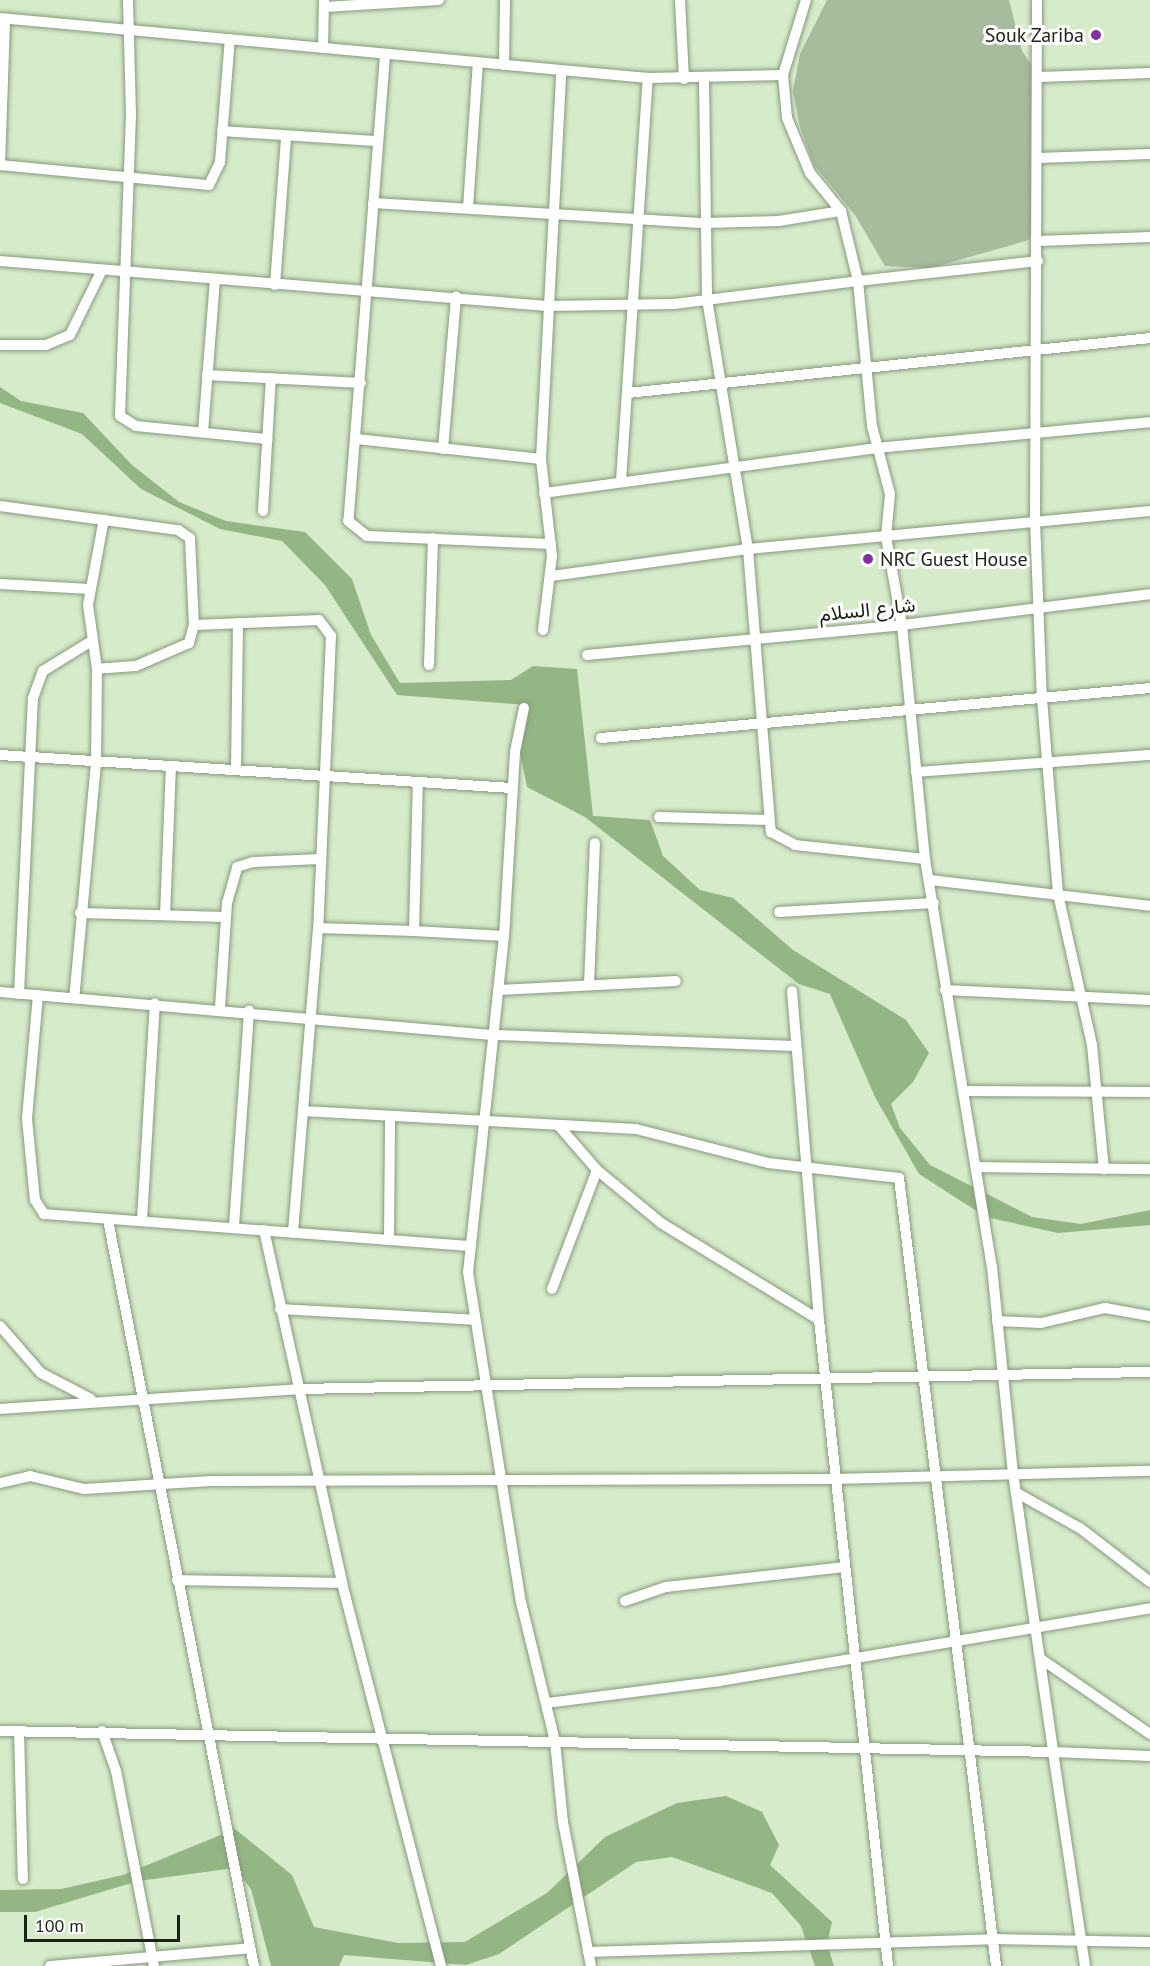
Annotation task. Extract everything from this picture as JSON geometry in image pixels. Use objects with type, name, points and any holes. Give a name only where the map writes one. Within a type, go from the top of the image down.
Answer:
[{"type":"street","points":[[128,0],[131,28],[130,177],[128,272],[120,416],[136,426],[267,438]]},
{"type":"street","points":[[323,48],[324,4],[440,0]]},
{"type":"street","points":[[504,65],[505,0]]},
{"type":"street","points":[[680,0],[684,79]]},
{"type":"street","points":[[806,0],[783,75],[787,118],[798,149],[841,211],[858,280],[876,448],[890,494],[886,537],[902,625],[925,858],[976,1167],[997,1321],[1001,1378],[1013,1473],[1085,1966]]},
{"type":"street","points":[[1037,0],[1039,77],[1035,520],[1042,699],[1058,894],[1099,1092],[1104,1169]]},
{"type":"street","points":[[230,39],[219,170],[209,185],[0,165],[2,18],[131,28],[385,56],[648,78],[704,80],[783,75]]},
{"type":"street","points":[[385,56],[373,203],[370,289],[357,439],[347,510],[353,529],[367,536],[551,544]]},
{"type":"street","points":[[468,208],[478,63]]},
{"type":"street","points":[[543,630],[551,576],[551,544],[541,459],[547,306],[561,71]]},
{"type":"street","points":[[1039,77],[1150,73]]},
{"type":"street","points":[[621,481],[648,78]]},
{"type":"street","points":[[704,80],[704,223],[707,299],[748,549],[757,639],[769,820],[775,837],[795,845],[925,858]]},
{"type":"street","points":[[222,131],[286,138],[378,141]]},
{"type":"street","points":[[275,285],[286,138]]},
{"type":"street","points":[[1038,158],[1150,154]]},
{"type":"street","points":[[373,203],[468,208],[552,218],[704,223],[779,221],[841,211]]},
{"type":"street","points":[[1038,241],[1150,237]]},
{"type":"street","points":[[0,261],[215,281],[370,289],[547,306],[634,307],[1038,261]]},
{"type":"street","points":[[0,345],[46,345],[70,335],[102,270]]},
{"type":"street","points":[[203,432],[215,281]]},
{"type":"street","points":[[442,448],[456,297]]},
{"type":"street","points":[[628,393],[722,385],[866,365],[1150,338]]},
{"type":"street","points":[[207,375],[361,383]]},
{"type":"street","points":[[263,511],[271,378]]},
{"type":"street","points":[[544,493],[876,448],[1150,422]]},
{"type":"street","points":[[357,439],[541,459]]},
{"type":"street","points":[[0,506],[104,519],[188,533],[194,625],[189,643],[179,651],[125,668],[97,669]]},
{"type":"street","points":[[551,576],[748,549],[886,537],[1035,520],[1150,511]]},
{"type":"street","points":[[74,998],[80,914],[96,764],[97,669],[90,642],[90,589],[104,519]]},
{"type":"street","points":[[429,665],[433,538]]},
{"type":"street","points":[[0,584],[90,589]]},
{"type":"street","name":"شارع السلام","points":[[587,655],[902,625],[1150,594]]},
{"type":"street","points":[[194,625],[319,620],[328,626],[332,688],[325,773],[318,928],[293,1233]]},
{"type":"street","points":[[237,768],[238,623]]},
{"type":"street","points":[[19,994],[30,758],[39,677],[90,642]]},
{"type":"street","points":[[601,738],[763,727],[1150,688]]},
{"type":"street","points":[[524,708],[512,788],[504,936],[468,1272],[521,1602],[555,1741],[563,1822],[591,1966]]},
{"type":"street","points":[[0,755],[96,764],[325,773],[512,788]]},
{"type":"street","points":[[916,772],[1048,765],[1150,755]]},
{"type":"street","points":[[165,915],[171,766]]},
{"type":"street","points":[[414,931],[418,782]]},
{"type":"street","points":[[659,816],[769,820]]},
{"type":"street","points":[[589,984],[595,843]]},
{"type":"street","points":[[220,1008],[225,917],[237,867],[253,862],[320,859]]},
{"type":"street","points":[[930,880],[1150,906]]},
{"type":"street","points":[[779,912],[934,903]]},
{"type":"street","points":[[80,914],[225,917]]},
{"type":"street","points":[[318,928],[504,936]]},
{"type":"street","points":[[499,990],[676,981]]},
{"type":"street","points":[[945,990],[1150,1000]]},
{"type":"street","points":[[792,991],[819,1320],[888,1966]]},
{"type":"street","points":[[0,993],[220,1008],[495,1035],[796,1046]]},
{"type":"street","points":[[38,995],[38,1038],[26,1096],[35,1200],[50,1217],[234,1226],[293,1233],[471,1246]]},
{"type":"street","points":[[142,1220],[155,1003]]},
{"type":"street","points":[[234,1226],[249,1011]]},
{"type":"street","points":[[965,1091],[1150,1092]]},
{"type":"street","points":[[303,1111],[390,1117],[486,1118],[656,1133],[807,1168],[891,1174],[901,1182],[996,1966]]},
{"type":"street","points":[[389,1240],[390,1117]]},
{"type":"street","points":[[558,1125],[597,1170],[661,1223],[819,1320]]},
{"type":"street","points":[[976,1167],[1150,1169]]},
{"type":"street","points":[[552,1289],[597,1170]]},
{"type":"street","points":[[108,1220],[156,1483],[254,1966]]},
{"type":"street","points":[[264,1230],[280,1310],[379,1738],[441,1966]]},
{"type":"street","points":[[997,1321],[1041,1323],[1105,1308],[1150,1316]]},
{"type":"street","points":[[280,1310],[474,1320]]},
{"type":"street","points":[[0,1326],[46,1377],[94,1400]]},
{"type":"street","points":[[0,1408],[140,1396],[300,1389],[1001,1378],[1150,1372]]},
{"type":"street","points":[[0,1483],[30,1476],[84,1489],[156,1483],[320,1480],[502,1477],[835,1479],[1150,1471]]},
{"type":"street","points":[[1017,1493],[1080,1528],[1150,1582]]},
{"type":"street","points":[[625,1601],[666,1587],[845,1567]]},
{"type":"street","points":[[177,1580],[342,1583]]},
{"type":"street","points":[[547,1703],[1036,1631],[1150,1608]]},
{"type":"street","points":[[1041,1659],[1150,1734]]},
{"type":"street","points":[[0,1731],[207,1733],[1150,1756]]},
{"type":"street","points":[[19,1731],[23,1879]]},
{"type":"street","points":[[102,1731],[116,1771],[154,1961]]},
{"type":"street","points":[[588,1952],[885,1945],[993,1939],[1150,1942]]},
{"type":"street","points":[[51,1966],[154,1961],[250,1948]]},
{"type":"shaded area","points":[[827,0],[1009,0],[1022,51],[1032,66],[1035,230],[1029,240],[931,268],[885,266],[855,215],[814,165],[800,127],[793,91],[800,54]]},
{"type":"shaded area","points":[[0,387],[21,401],[83,413],[132,465],[179,502],[226,521],[305,532],[352,579],[371,635],[400,683],[511,680],[533,666],[577,669],[593,816],[650,820],[663,856],[700,890],[733,898],[793,950],[906,1020],[929,1053],[913,1082],[891,1104],[900,1128],[930,1165],[1032,1217],[1081,1224],[1150,1210],[1150,1225],[1058,1233],[986,1217],[919,1174],[875,1097],[830,994],[799,984],[585,817],[527,787],[519,747],[527,705],[397,695],[325,585],[282,541],[220,529],[141,489],[82,434],[0,403]]},
{"type":"shaded area","points":[[726,1796],[762,1812],[779,1845],[770,1865],[832,1922],[827,1944],[834,1966],[815,1966],[801,1926],[772,1893],[672,1857],[636,1862],[499,1954],[466,1965],[344,1955],[339,1966],[271,1966],[251,1889],[235,1868],[138,1881],[35,1912],[0,1912],[0,1890],[61,1889],[123,1875],[235,1829],[292,1875],[314,1927],[398,1943],[465,1942],[547,1893],[605,1837],[677,1803]]},
{"type":"place","name":"Souk Zariba","points":[[1096,35]]},
{"type":"place","name":"NRC Guest House","points":[[868,559]]}]
